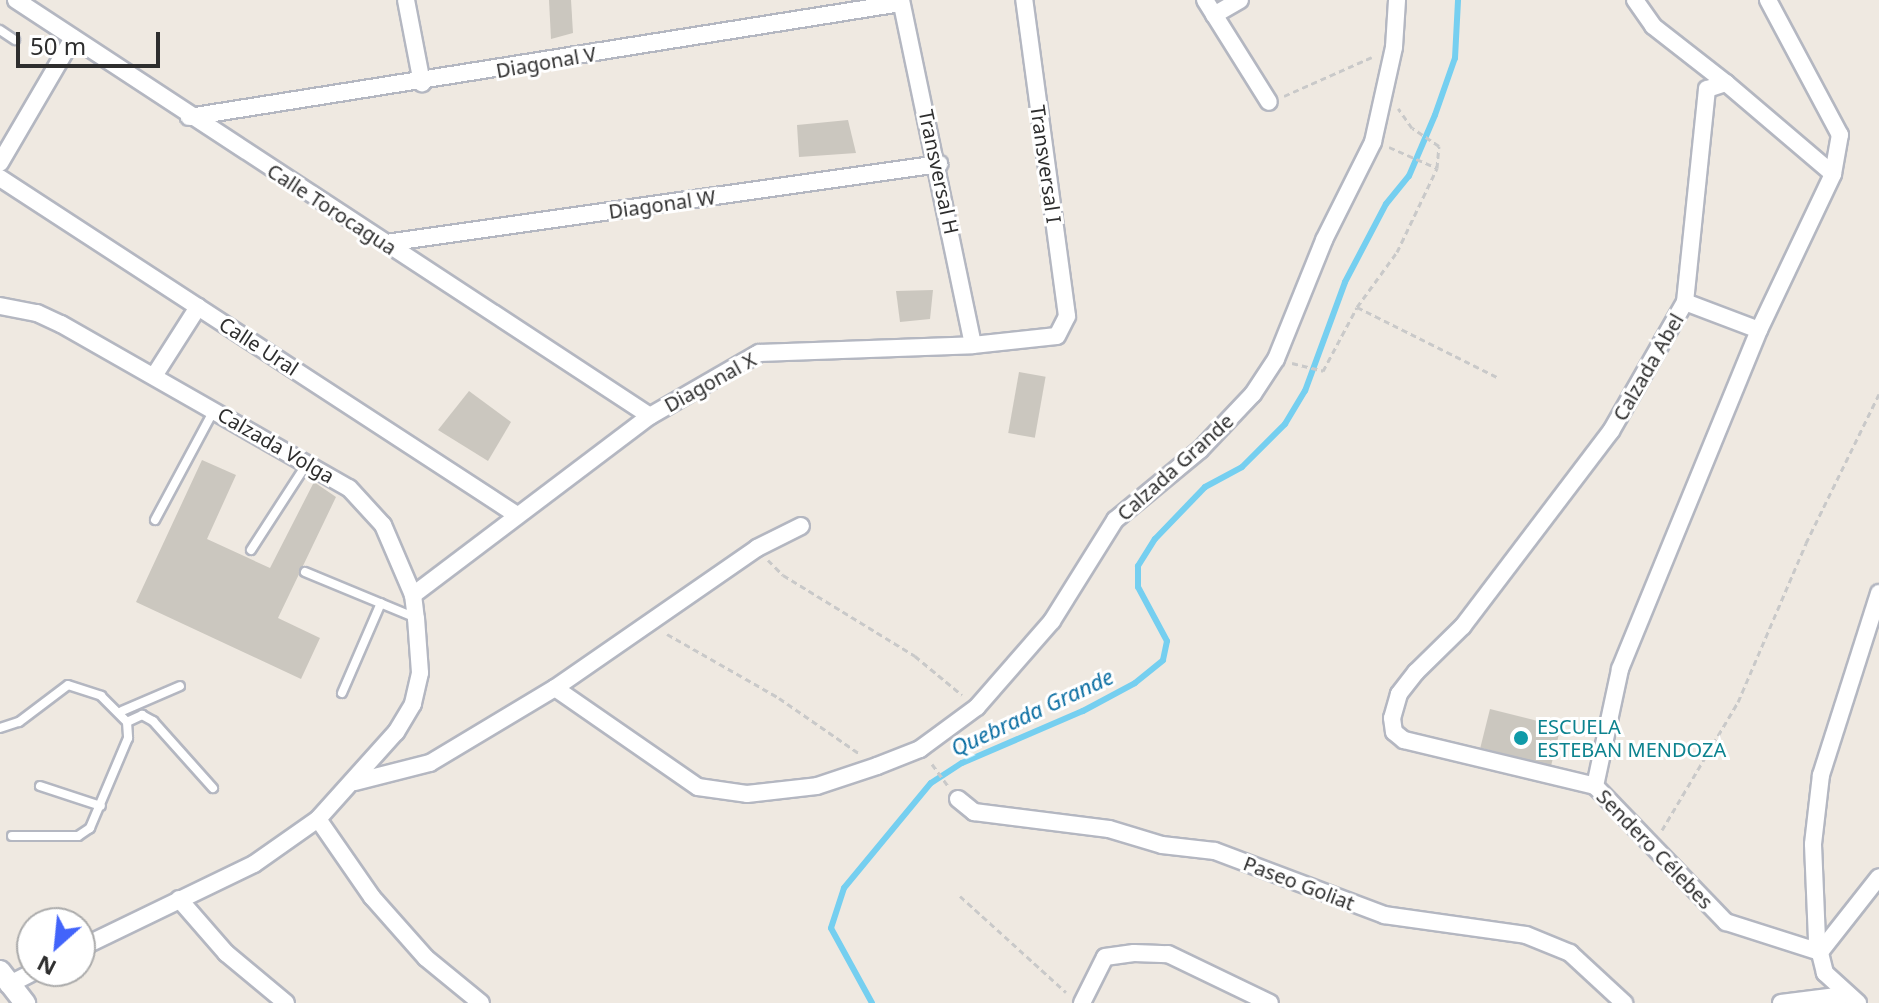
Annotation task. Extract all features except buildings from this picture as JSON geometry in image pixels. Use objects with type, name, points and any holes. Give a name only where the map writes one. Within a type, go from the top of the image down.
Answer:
[{"type":"street","name":"Calle Torocagua","points":[[16,0],[189,117],[650,416]]},
{"type":"street","points":[[406,0],[422,83]]},
{"type":"street","name":"Transversal I","points":[[1024,0],[1067,316],[1063,327]]},
{"type":"street","points":[[1240,0],[1210,7],[1269,102]]},
{"type":"street","name":"Calzada Grande","points":[[555,688],[698,787],[747,794],[817,786],[877,766],[920,749],[977,707],[1052,621],[1115,520],[1200,450],[1253,394],[1276,359],[1324,240],[1373,142],[1394,47],[1397,0]]},
{"type":"street","points":[[1635,0],[1653,26],[1833,174]]},
{"type":"street","points":[[1595,786],[1620,669],[1759,330],[1833,174],[1840,135],[1768,0]]},
{"type":"street","name":"Diagonal V","points":[[189,117],[422,83],[901,2]]},
{"type":"street","name":"Transversal H","points":[[901,2],[939,164],[973,345]]},
{"type":"street","points":[[0,163],[73,38]]},
{"type":"street","name":"Calzada Abel","points":[[1394,732],[1399,694],[1463,626],[1611,431],[1685,302],[1707,89],[1726,83]]},
{"type":"street","name":"Diagonal W","points":[[386,243],[939,164]]},
{"type":"street","name":"Calle Ural","points":[[0,178],[517,515]]},
{"type":"street","points":[[1685,302],[1759,330]]},
{"type":"street","name":"Calzada Volga","points":[[0,306],[37,313],[309,461],[349,488],[383,525],[413,595],[420,673],[413,704],[355,782],[318,819],[254,864],[96,940]]},
{"type":"street","points":[[154,376],[198,307]]},
{"type":"street","name":"Diagonal X","points":[[413,595],[650,416],[759,353],[973,345],[1045,339],[1063,327]]},
{"type":"street","points":[[355,782],[430,763],[555,688],[757,548],[801,526]]},
{"type":"street","points":[[1851,999],[1825,973],[1820,952],[1813,844],[1821,775],[1879,593]]},
{"type":"street","name":"Sendero Célebes","points":[[1394,732],[1451,755],[1595,786],[1651,848],[1726,922],[1820,952]]},
{"type":"street","name":"Paseo Goliat","points":[[958,799],[974,812],[1109,829],[1162,845],[1215,851],[1384,915],[1526,935],[1570,953],[1624,1003]]},
{"type":"street","points":[[318,819],[372,897],[426,958],[481,1003]]},
{"type":"street","points":[[1820,952],[1879,877]]},
{"type":"street","points":[[179,899],[230,958],[286,1003]]},
{"type":"street","points":[[1080,1003],[1105,957],[1134,953],[1168,954],[1270,1003]]},
{"type":"street","points":[[4,978],[25,1003]]},
{"type":"street","points":[[1781,1003],[1851,999]]},
{"type":"lane","points":[[0,30],[15,40]]},
{"type":"lane","points":[[155,520],[215,409]]},
{"type":"lane","points":[[251,550],[309,461]]},
{"type":"lane","points":[[305,572],[416,618]]},
{"type":"lane","points":[[342,693],[381,603]]},
{"type":"lane","points":[[0,728],[19,722],[68,685],[101,696],[122,711],[127,722],[128,738],[90,828],[78,836],[12,836]]},
{"type":"lane","points":[[122,711],[180,686]]},
{"type":"lane","points":[[127,722],[142,715],[153,721],[213,788]]},
{"type":"lane","points":[[40,786],[101,806]]},
{"type":"path","points":[[1269,102],[1394,47]]},
{"type":"path","points":[[1292,363],[1323,371],[1357,307],[1397,252],[1434,167],[1439,146],[1412,128]]},
{"type":"path","points":[[1401,151],[1434,167]]},
{"type":"path","points":[[1357,307],[1499,378]]},
{"type":"path","points":[[1651,848],[1738,702],[1806,543],[1879,394]]},
{"type":"path","points":[[757,548],[783,575],[915,656],[977,707]]},
{"type":"path","points":[[650,624],[779,698],[877,766]]},
{"type":"path","points":[[930,762],[958,799]]},
{"type":"path","points":[[960,896],[1080,1003]]},
{"type":"waterway","name":"Quebrada Grande","points":[[872,1003],[831,928],[844,888],[931,783],[962,763],[1083,711],[1135,683],[1163,660],[1167,641],[1138,587],[1138,566],[1155,539],[1205,487],[1242,467],[1285,424],[1305,391],[1345,282],[1386,204],[1409,176],[1435,115],[1455,58],[1458,0]]},
{"type":"place","name":"ESCUELA ESTEBAN MENDOZA","points":[[1521,738]]}]
